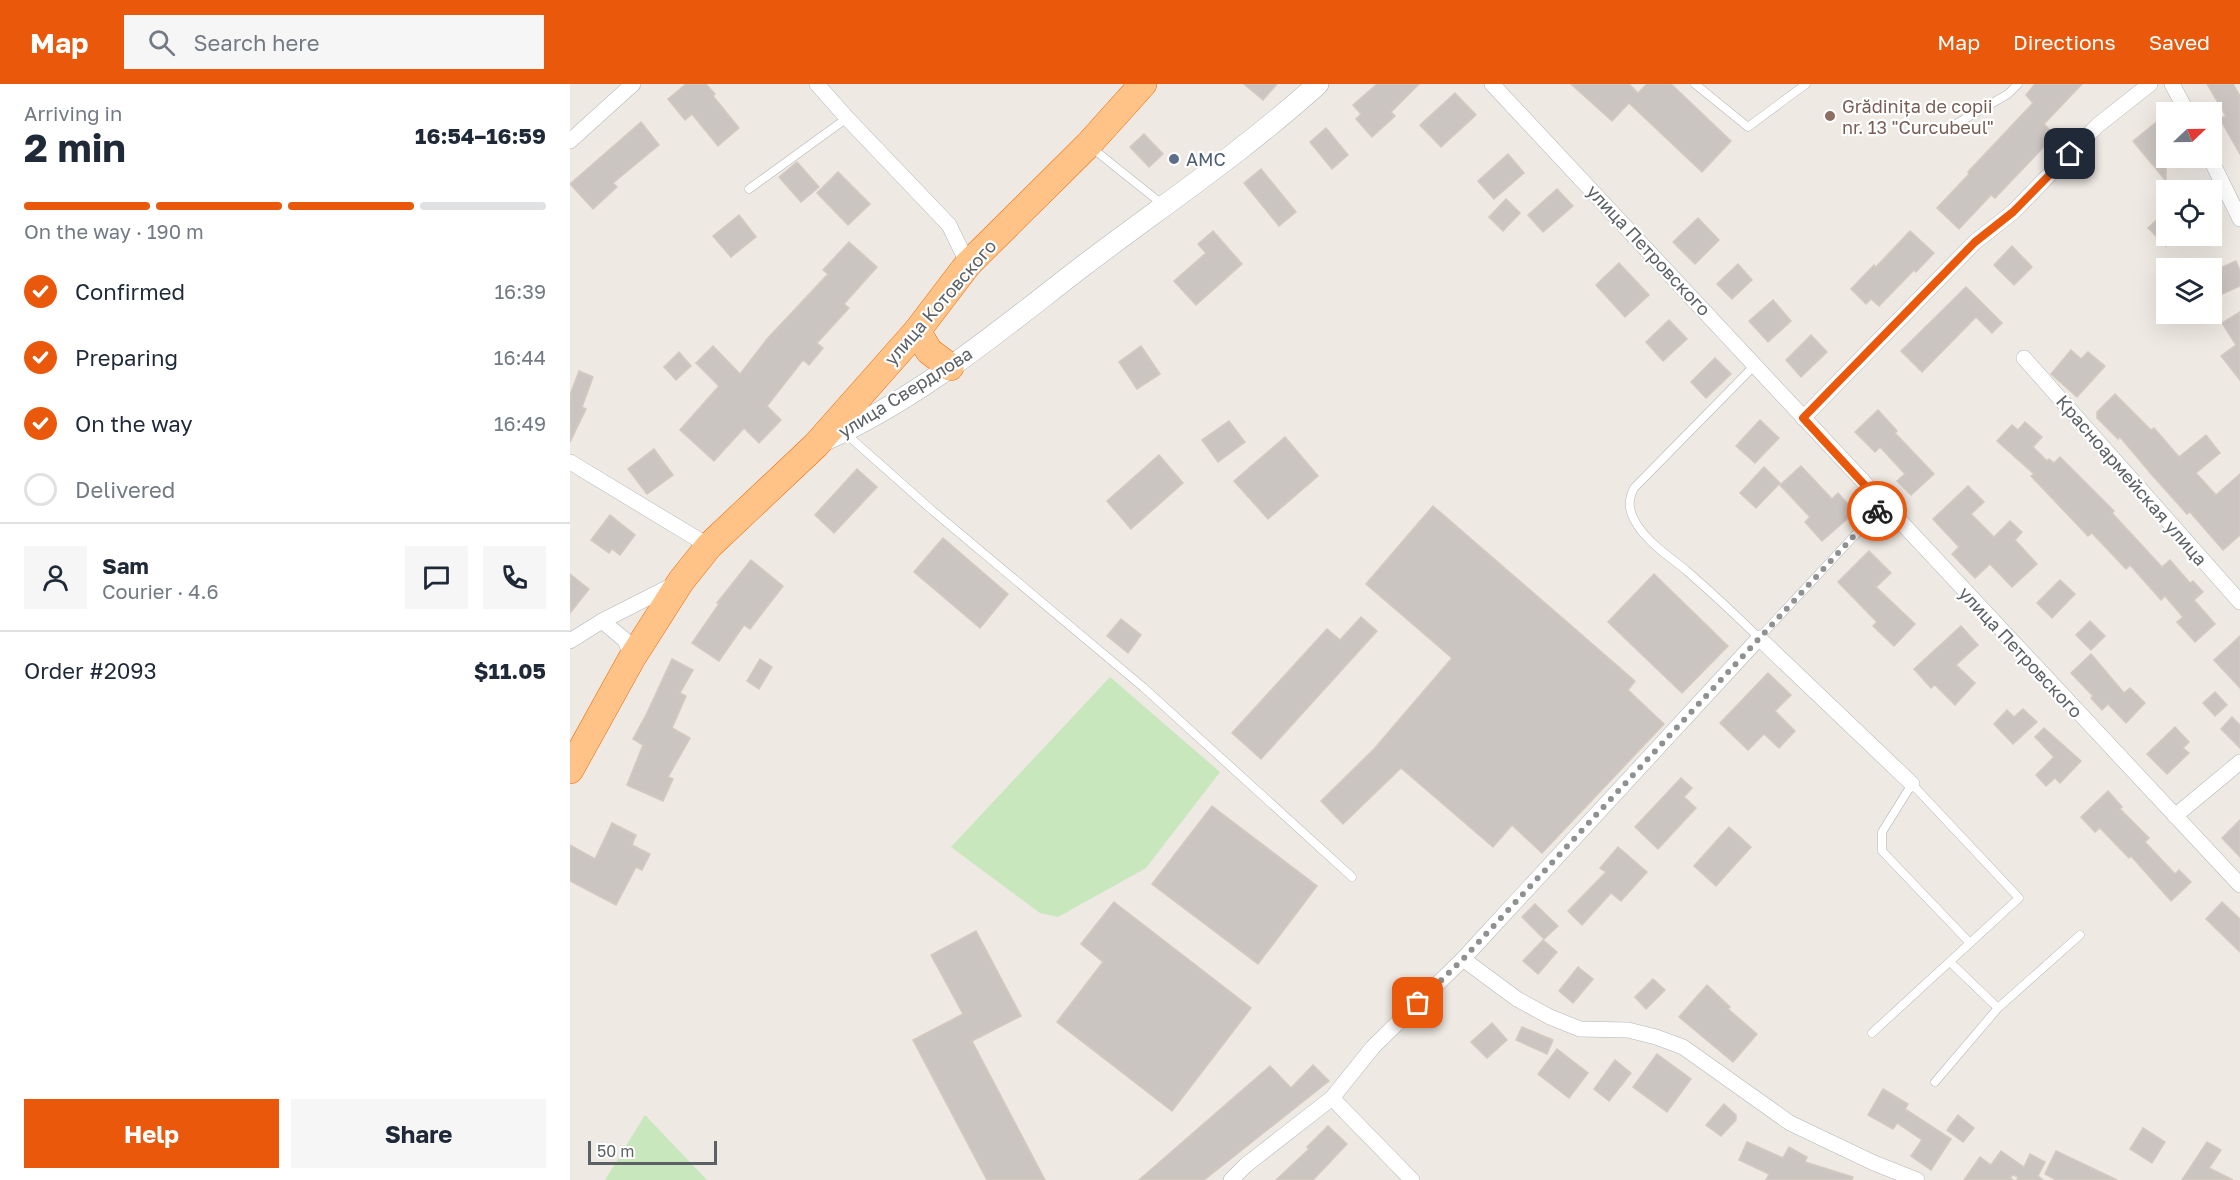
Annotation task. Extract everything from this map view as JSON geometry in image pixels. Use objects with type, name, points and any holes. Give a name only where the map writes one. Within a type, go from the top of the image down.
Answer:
[{"type":"highway","name":"улица Котовского","points":[[816,445],[916,331],[968,264],[1089,145],[1143,84]]},
{"type":"highway","points":[[916,331],[929,351],[950,367]]},
{"type":"highway","name":"улица Свердлова","points":[[570,770],[632,658],[681,581],[709,546],[816,445]]},
{"type":"street","points":[[570,141],[633,84]]},
{"type":"street","points":[[817,84],[949,225],[968,264]]},
{"type":"street","name":"улица Свердлова","points":[[816,445],[894,403],[950,367],[1254,139],[1318,84]]},
{"type":"street","points":[[1803,418],[1975,242],[2013,212],[2098,125],[2150,84]]},
{"type":"street","points":[[2172,84],[2182,102]]},
{"type":"street","name":"улица Петровского","points":[[1496,85],[1756,364],[1883,505],[2240,885]]},
{"type":"street","points":[[2215,168],[2240,219]]},
{"type":"street","name":"Красноармейская улица","points":[[2024,358],[2240,602]]},
{"type":"street","points":[[570,462],[709,546]]},
{"type":"street","points":[[570,641],[602,621],[681,581]]},
{"type":"street","points":[[602,621],[625,640],[632,658]]},
{"type":"street","points":[[1231,1180],[1332,1098],[1373,1047],[1463,959],[1759,638],[1912,784]]},
{"type":"street","points":[[2175,816],[2240,762]]},
{"type":"street","points":[[1463,959],[1517,999],[1550,1017],[1580,1029],[1628,1030],[1683,1047],[1790,1123],[1874,1163],[1917,1180]]},
{"type":"street","points":[[1332,1098],[1412,1180]]},
{"type":"lane","points":[[1695,84],[1748,127],[1806,84]]},
{"type":"lane","points":[[1944,131],[2008,94],[2018,84]]},
{"type":"lane","points":[[749,189],[847,118]]},
{"type":"lane","points":[[1089,145],[1165,207]]},
{"type":"lane","points":[[1756,364],[1634,488],[1629,499],[1630,512],[1637,525],[1652,541],[1725,604],[1759,638],[1883,505]]},
{"type":"lane","points":[[843,432],[933,512],[1143,687],[1352,877]]},
{"type":"lane","points":[[1872,1033],[1950,962],[2019,898],[1912,784],[1882,832],[1882,850],[1970,943]]},
{"type":"lane","points":[[1935,1082],[1998,1008],[2079,935]]},
{"type":"lane","points":[[1950,962],[1998,1008]]},
{"type":"green space","points":[[1110,677],[1220,772],[1146,868],[1058,917],[1040,913],[951,847]]},
{"type":"green space","points":[[645,1115],[707,1180],[605,1180]]},
{"type":"building","points":[[686,84],[706,84],[739,128],[718,146],[692,114],[685,120],[668,99]]},
{"type":"building","points":[[1244,84],[1277,84],[1263,100]]},
{"type":"building","points":[[1377,84],[1419,84],[1391,112],[1395,116],[1372,137],[1356,119],[1361,114],[1353,105]]},
{"type":"building","points":[[1571,84],[1629,84],[1638,93],[1647,84],[1671,84],[1731,141],[1702,172],[1629,103],[1612,121]]},
{"type":"building","points":[[2035,84],[2082,84],[2044,124],[2055,135],[1995,198],[1991,195],[1959,229],[1937,208],[2033,103],[2026,95]]},
{"type":"building","points":[[2207,84],[2233,84],[2240,96],[2240,154],[2222,122],[2222,118],[2226,116],[2222,109],[2222,102],[2218,102]]},
{"type":"building","points":[[1455,93],[1476,115],[1441,147],[1420,125]]},
{"type":"building","points":[[641,122],[659,145],[613,183],[617,187],[593,209],[570,184]]},
{"type":"building","points":[[2156,122],[2156,168],[2166,168],[2166,180],[2165,180],[2133,141]]},
{"type":"building","points":[[1326,128],[1348,155],[1332,169],[1310,142]]},
{"type":"building","points":[[1144,134],[1163,154],[1149,167],[1130,147]]},
{"type":"building","points":[[1508,154],[1524,173],[1494,199],[1478,181]]},
{"type":"building","points":[[797,162],[819,187],[801,202],[779,177]]},
{"type":"building","points":[[1261,169],[1296,212],[1279,226],[1244,183]]},
{"type":"building","points":[[838,172],[870,204],[848,225],[817,193]]},
{"type":"building","points":[[1557,189],[1573,206],[1543,232],[1528,215]]},
{"type":"building","points":[[1506,199],[1520,213],[1503,231],[1489,217]]},
{"type":"building","points":[[739,215],[756,237],[731,257],[713,236]]},
{"type":"building","points":[[1698,218],[1719,240],[1695,264],[1673,242]]},
{"type":"building","points":[[2156,220],[2156,236],[2148,228]]},
{"type":"building","points":[[1213,231],[1242,264],[1196,305],[1174,281],[1206,253],[1198,244]]},
{"type":"building","points":[[1910,231],[1934,253],[1879,306],[1871,299],[1866,304],[1851,289],[1874,265],[1876,267]]},
{"type":"building","points":[[849,242],[877,267],[844,304],[849,308],[817,343],[823,348],[809,365],[803,360],[767,406],[781,420],[759,443],[744,428],[714,461],[680,430],[719,386],[696,363],[713,346],[740,374],[767,339],[828,274],[823,270]]},
{"type":"building","points":[[2012,246],[2032,267],[2014,285],[1994,265]]},
{"type":"building","points":[[2236,261],[2240,271],[2240,286],[2222,294],[2222,267]]},
{"type":"building","points":[[1619,263],[1649,295],[1625,317],[1596,285]]},
{"type":"building","points":[[1738,264],[1752,280],[1732,299],[1717,284]]},
{"type":"building","points":[[1966,287],[2002,323],[1992,333],[1976,317],[1922,372],[1901,351]]},
{"type":"building","points":[[1773,300],[1791,321],[1768,342],[1749,321]]},
{"type":"building","points":[[2240,312],[2240,380],[2221,356],[2236,345],[2222,323]]},
{"type":"building","points":[[1669,320],[1687,339],[1663,361],[1646,342]]},
{"type":"building","points":[[1811,335],[1827,352],[1801,377],[1786,360]]},
{"type":"building","points":[[1141,346],[1160,374],[1137,389],[1119,362]]},
{"type":"building","points":[[2071,350],[2081,359],[2088,352],[2105,366],[2077,397],[2051,374]]},
{"type":"building","points":[[679,352],[691,366],[676,380],[664,367]]},
{"type":"building","points":[[1715,358],[1731,374],[1706,398],[1691,382]]},
{"type":"building","points":[[579,371],[593,377],[582,407],[586,409],[570,442],[570,395]]},
{"type":"building","points":[[2115,394],[2151,430],[2154,428],[2179,457],[2206,435],[2220,453],[2196,473],[2216,495],[2240,474],[2240,535],[2223,550],[2190,512],[2187,514],[2120,437],[2118,439],[2097,418],[2097,412]]},
{"type":"building","points":[[1878,410],[1897,431],[1895,433],[1934,474],[1911,495],[1897,481],[1905,474],[1880,447],[1875,452],[1855,432]]},
{"type":"building","points":[[1760,420],[1779,438],[1755,463],[1736,446]]},
{"type":"building","points":[[1229,421],[1245,442],[1218,462],[1202,440]]},
{"type":"building","points":[[2025,422],[2042,437],[2033,447],[2047,461],[2049,459],[2054,463],[2060,457],[2114,511],[2112,513],[2162,567],[2170,560],[2190,583],[2193,581],[2203,592],[2194,600],[2215,624],[2195,642],[2177,622],[2183,617],[2165,596],[2161,600],[2130,565],[2126,569],[2092,533],[2088,536],[2031,476],[2034,474],[1997,441],[2012,425],[2018,430]]},
{"type":"building","points":[[1285,437],[1318,476],[1268,519],[1234,481]]},
{"type":"building","points":[[654,449],[673,475],[647,494],[628,469]]},
{"type":"building","points":[[1159,455],[1183,483],[1131,529],[1107,501]]},
{"type":"building","points":[[1801,466],[1832,499],[1838,493],[1855,512],[1822,541],[1805,522],[1810,517],[1780,485]]},
{"type":"building","points":[[1764,467],[1780,483],[1756,508],[1740,493]]},
{"type":"building","points":[[857,469],[877,487],[834,533],[815,515]]},
{"type":"building","points":[[1968,486],[1984,502],[1971,514],[1994,537],[2010,521],[2022,532],[2015,540],[2037,564],[2012,587],[1990,564],[1975,578],[1952,554],[1959,547],[1933,519]]},
{"type":"building","points":[[1433,506],[1635,681],[1628,690],[1664,724],[1542,853],[1512,825],[1493,847],[1401,768],[1343,824],[1321,801],[1374,749],[1452,658],[1366,584]]},
{"type":"building","points":[[610,515],[635,535],[620,555],[612,549],[609,553],[591,540]]},
{"type":"building","points":[[943,538],[1008,594],[980,628],[914,572]]},
{"type":"building","points":[[1869,551],[1891,573],[1876,587],[1915,624],[1894,646],[1873,626],[1877,622],[1838,582]]},
{"type":"building","points":[[751,560],[783,586],[750,629],[744,625],[719,661],[692,643],[719,604],[717,603]]},
{"type":"building","points":[[570,574],[589,589],[570,613]]},
{"type":"building","points":[[1654,574],[1728,646],[1682,693],[1608,622]]},
{"type":"building","points":[[2060,580],[2075,594],[2052,618],[2037,603]]},
{"type":"building","points":[[1361,617],[1377,631],[1261,759],[1232,733],[1327,629],[1340,640]]},
{"type":"building","points":[[1121,619],[1141,635],[1128,653],[1107,636]]},
{"type":"building","points":[[2090,621],[2105,636],[2091,650],[2076,635]]},
{"type":"building","points":[[1961,626],[1978,645],[1956,665],[1975,683],[1955,705],[1935,685],[1931,688],[1914,669]]},
{"type":"building","points":[[2240,636],[2240,688],[2214,660]]},
{"type":"building","points":[[2091,654],[2124,693],[2130,688],[2145,703],[2126,723],[2108,704],[2102,710],[2091,698],[2093,696],[2071,673]]},
{"type":"building","points":[[672,659],[693,670],[680,693],[686,696],[672,728],[690,738],[668,777],[673,779],[663,801],[627,785],[643,745],[633,739]]},
{"type":"building","points":[[760,659],[772,667],[759,689],[747,681]]},
{"type":"building","points":[[1768,673],[1791,695],[1775,711],[1795,731],[1779,748],[1764,734],[1748,750],[1720,723]]},
{"type":"building","points":[[2215,692],[2227,705],[2215,716],[2203,703]]},
{"type":"building","points":[[2023,709],[2037,722],[2013,744],[1994,724],[2007,710],[2014,717]]},
{"type":"building","points":[[2232,717],[2240,725],[2240,748],[2221,729]]},
{"type":"building","points":[[2175,727],[2189,742],[2183,748],[2189,753],[2167,774],[2147,754]]},
{"type":"building","points":[[2044,728],[2081,761],[2060,783],[2055,778],[2046,786],[2036,775],[2054,757],[2035,737]]},
{"type":"building","points":[[1681,778],[1692,788],[1684,797],[1696,808],[1658,849],[1635,827]]},
{"type":"building","points":[[2108,791],[2122,807],[2120,809],[2149,838],[2145,842],[2175,874],[2179,870],[2191,882],[2171,901],[2131,856],[2129,858],[2100,828],[2095,832],[2081,817]]},
{"type":"building","points":[[1212,806],[1317,886],[1258,964],[1152,884]]},
{"type":"building","points":[[2240,820],[2240,857],[2222,838]]},
{"type":"building","points":[[612,823],[636,835],[632,845],[650,854],[642,870],[636,867],[616,905],[570,881],[570,845],[595,859]]},
{"type":"building","points":[[1729,827],[1751,847],[1716,886],[1694,866]]},
{"type":"building","points":[[1618,847],[1647,872],[1621,901],[1611,893],[1582,925],[1568,911],[1606,872],[1600,868]]},
{"type":"building","points":[[1114,902],[1251,1008],[1172,1111],[1057,1022],[1103,962],[1081,944]]},
{"type":"building","points":[[2222,902],[2240,919],[2240,952],[2206,919]]},
{"type":"building","points":[[1535,904],[1558,926],[1544,939],[1522,917]]},
{"type":"building","points":[[976,931],[1021,1016],[972,1041],[1045,1180],[987,1180],[913,1040],[963,1014],[931,955]]},
{"type":"building","points":[[1543,940],[1557,952],[1538,974],[1523,961]]},
{"type":"building","points":[[1578,967],[1593,979],[1573,1003],[1559,991]]},
{"type":"building","points":[[1653,979],[1665,990],[1646,1009],[1635,997]]},
{"type":"building","points":[[1707,985],[1730,1007],[1728,1009],[1757,1034],[1733,1062],[1679,1017]]},
{"type":"building","points":[[1492,1023],[1507,1040],[1487,1058],[1471,1042]]},
{"type":"building","points":[[1522,1027],[1553,1040],[1547,1054],[1516,1040]]},
{"type":"building","points":[[1557,1049],[1588,1073],[1569,1098],[1538,1074]]},
{"type":"building","points":[[1657,1054],[1691,1079],[1667,1112],[1633,1087]]},
{"type":"building","points":[[1615,1060],[1631,1073],[1609,1101],[1594,1089]]},
{"type":"building","points":[[1313,1065],[1329,1081],[1204,1180],[1139,1180],[1270,1066],[1291,1088]]},
{"type":"building","points":[[1883,1089],[1908,1104],[1905,1109],[1951,1139],[1931,1170],[1911,1156],[1922,1140],[1897,1123],[1893,1129],[1868,1115]]},
{"type":"building","points":[[1724,1104],[1736,1115],[1736,1120],[1721,1136],[1706,1125]]},
{"type":"building","points":[[1958,1115],[1974,1128],[1963,1142],[1947,1130]]},
{"type":"building","points":[[1328,1126],[1347,1144],[1313,1180],[1276,1180],[1309,1149],[1307,1147]]},
{"type":"building","points":[[2143,1128],[2165,1142],[2152,1163],[2130,1149]]},
{"type":"building","points":[[1747,1142],[1783,1158],[1789,1147],[1807,1157],[1805,1162],[1853,1177],[1852,1180],[1766,1180],[1769,1174],[1739,1160]]},
{"type":"building","points":[[2207,1142],[2221,1150],[2209,1168],[2233,1180],[2182,1180]]},
{"type":"building","points":[[2001,1151],[2024,1167],[2030,1154],[2045,1162],[2038,1176],[2043,1180],[2017,1180],[2018,1177],[2013,1175],[2010,1178],[2013,1180],[1964,1180],[1980,1157],[1991,1165]]},
{"type":"building","points":[[2056,1151],[2117,1180],[2056,1180],[2045,1174]]},
{"type":"way so far","points":[[1418,1003],[1463,959],[1877,511]]},
{"type":"place","name":"Grădinița de copii nr. 13 \"Curcubeul\"","points":[[1830,116]]},
{"type":"place","name":"AMC","points":[[1174,159]]},
{"type":"route","points":[[1877,511],[1883,505],[1803,418],[1975,242],[2013,212],[2070,154]]}]
